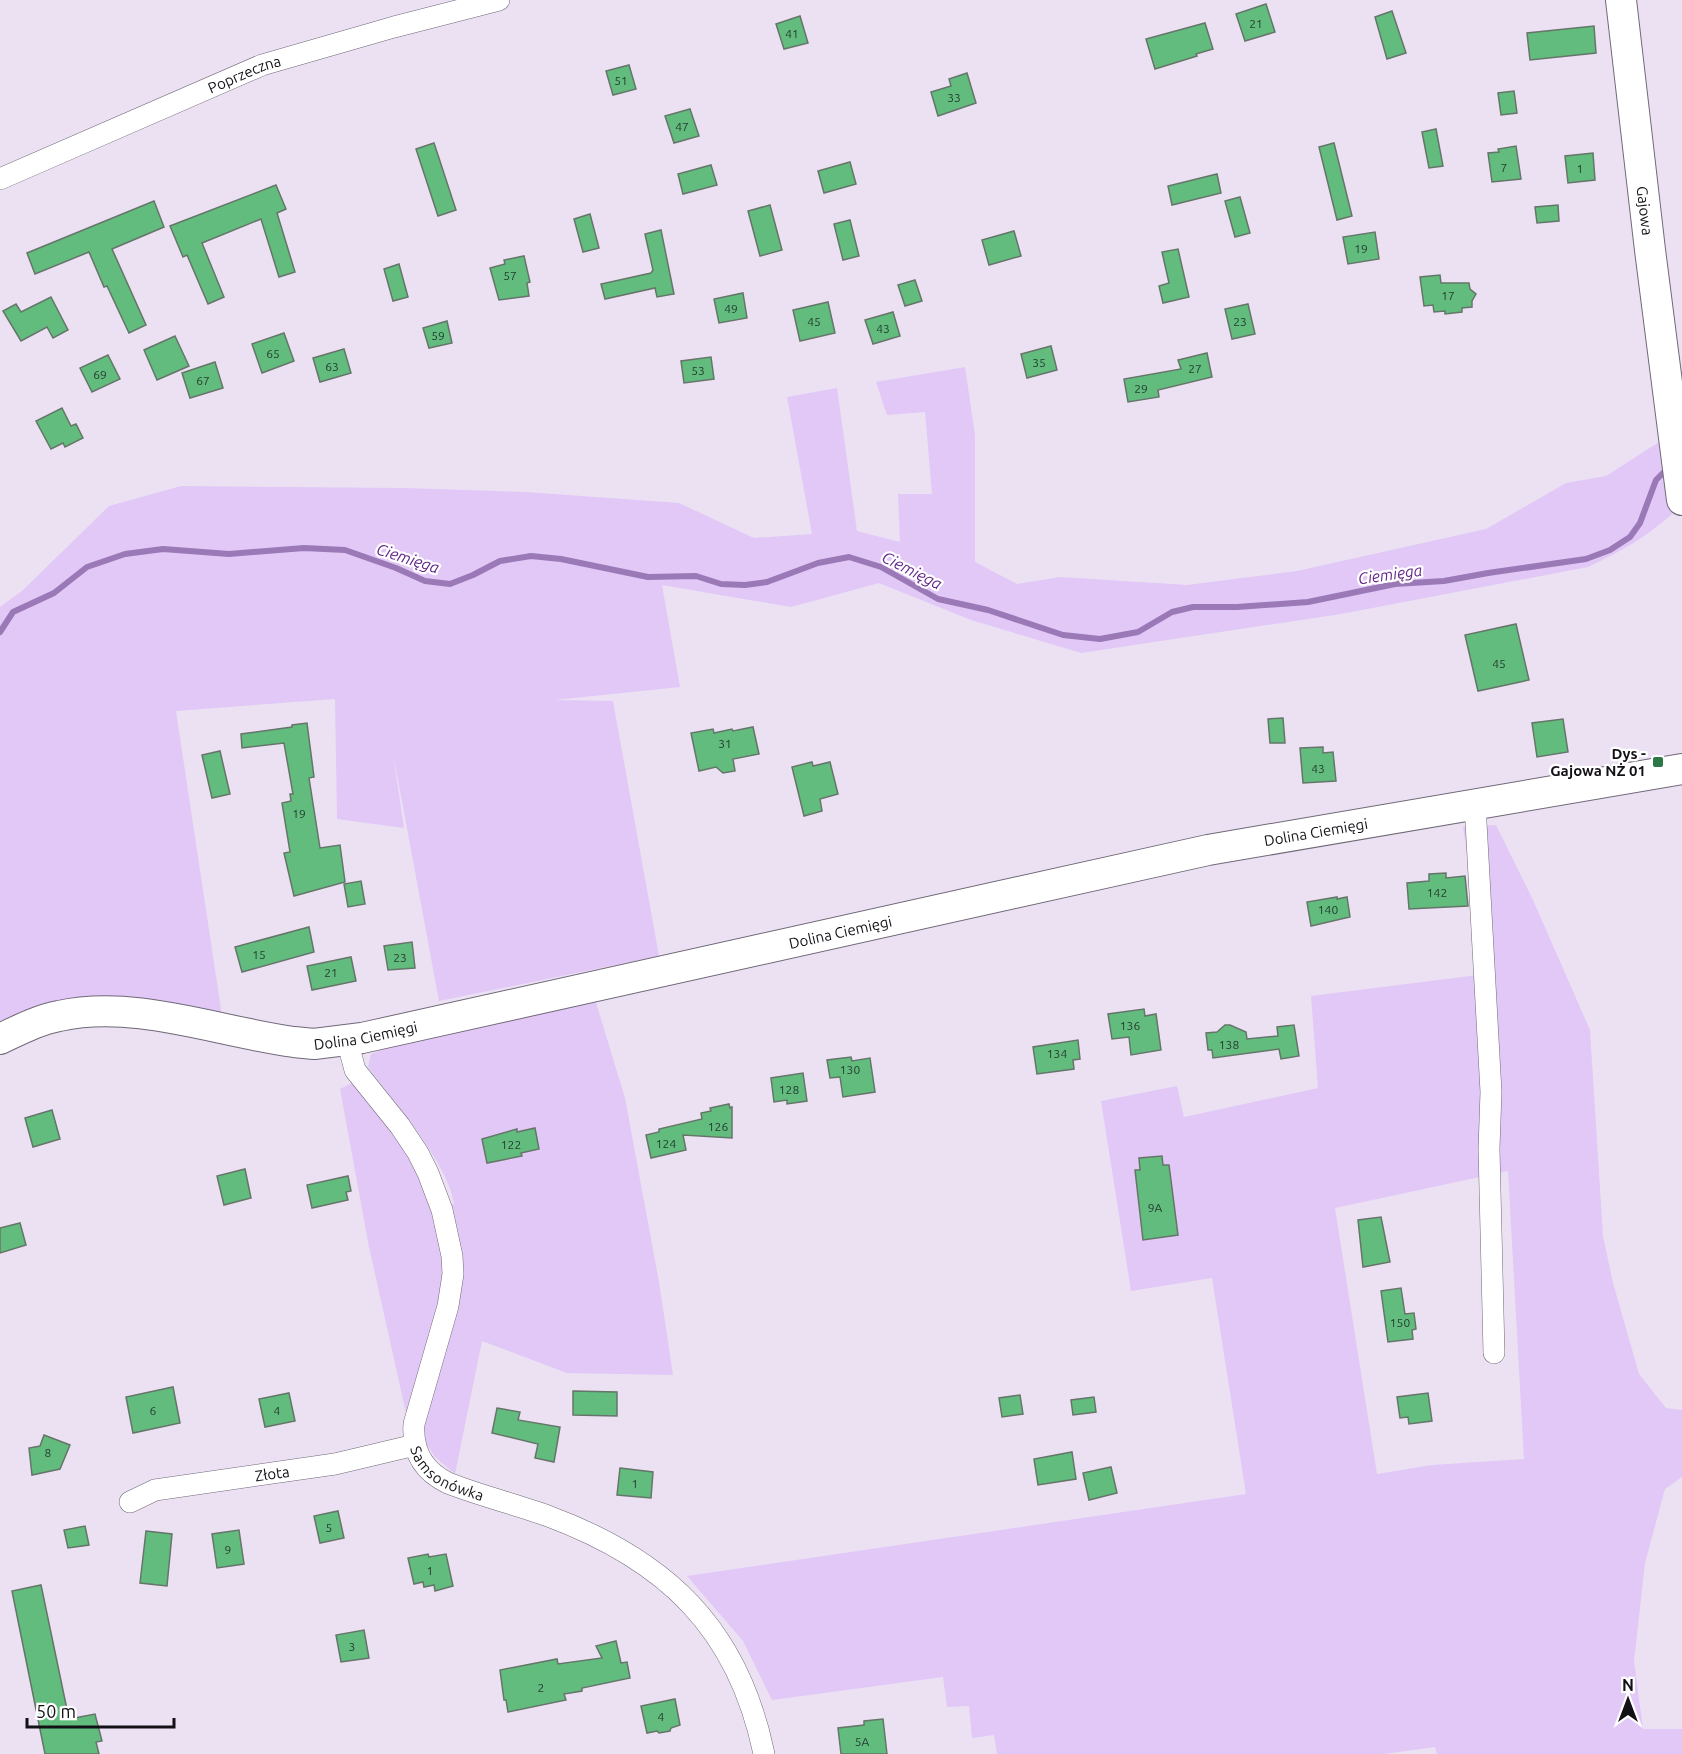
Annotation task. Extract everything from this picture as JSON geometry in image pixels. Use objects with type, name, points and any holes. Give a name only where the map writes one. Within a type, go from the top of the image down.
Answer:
[{"type":"street","name":"Poprzeczna","points":[[0,179],[262,65],[393,27],[499,0]]},
{"type":"street","name":"Gajowa","points":[[1621,0],[1680,487]]},
{"type":"street","name":"Dolina Ciemięgi","points":[[0,1039],[37,1022],[59,1016],[114,1012],[154,1016],[294,1042],[314,1044],[347,1040],[1208,850],[1682,769]]},
{"type":"street","points":[[1475,804],[1491,1092],[1489,1149],[1494,1353]]},
{"type":"street","name":"Samsonówka","points":[[347,1040],[355,1070],[400,1126],[428,1173],[442,1210],[452,1256],[453,1274],[448,1306],[415,1415],[413,1430],[415,1445],[423,1464],[427,1470],[440,1479],[461,1488],[549,1516],[603,1540],[636,1560],[685,1597],[717,1636],[736,1669],[752,1710],[764,1754]]},
{"type":"street","name":"Złota","points":[[130,1502],[155,1490],[335,1464],[415,1445]]},
{"type":"shaded area","points":[[965,367],[975,435],[975,562],[1017,584],[1060,577],[1187,585],[1297,571],[1486,529],[1566,483],[1606,476],[1659,442],[1669,483],[1672,514],[1632,544],[1588,567],[1341,614],[1081,653],[971,620],[879,583],[791,607],[662,585],[680,687],[555,700],[613,701],[659,956],[439,1001],[393,753],[404,828],[337,819],[335,699],[176,711],[222,1016],[0,1030],[0,607],[22,591],[109,506],[181,486],[406,488],[526,492],[679,503],[754,538],[812,534],[787,397],[837,388],[857,531],[900,542],[898,494],[932,494],[925,412],[887,415],[876,382]]},
{"type":"shaded area","points":[[1496,825],[1533,900],[1590,1030],[1603,1236],[1613,1283],[1639,1374],[1666,1408],[1682,1410],[1682,1477],[1665,1489],[1645,1563],[1634,1661],[1643,1729],[1682,1729],[1682,1754],[1437,1754],[1435,1747],[1384,1754],[997,1754],[994,1735],[972,1738],[969,1706],[947,1707],[943,1677],[772,1700],[743,1641],[687,1576],[1246,1494],[1212,1278],[1131,1291],[1101,1101],[1177,1086],[1184,1117],[1318,1088],[1311,996],[1486,974],[1463,827]],"holes":[[[1508,1171],[1524,1459],[1432,1465],[1377,1474],[1335,1208]]]},
{"type":"shaded area","points":[[594,996],[625,1098],[659,1282],[673,1375],[567,1373],[482,1341],[455,1474],[435,1457],[406,1413],[369,1247],[340,1089],[352,1083],[380,1115],[415,1166],[433,1209],[454,1204],[450,1188],[431,1152],[368,1067],[371,1054]]},
{"type":"building","points":[[1266,4],[1275,32],[1245,41],[1236,14]]},
{"type":"building","points":[[1392,11],[1406,53],[1387,59],[1375,17]]},
{"type":"building","points":[[800,16],[808,43],[784,49],[776,24]]},
{"type":"building","points":[[1205,23],[1213,49],[1155,69],[1146,39]]},
{"type":"building","points":[[1594,26],[1596,53],[1530,60],[1527,33]]},
{"type":"building","points":[[629,65],[636,89],[613,95],[606,71]]},
{"type":"building","points":[[967,73],[976,103],[938,116],[931,92],[951,86],[949,79]]},
{"type":"building","points":[[1514,91],[1517,113],[1501,115],[1498,93]]},
{"type":"building","points":[[690,109],[699,136],[674,143],[665,116]]},
{"type":"building","points":[[1436,129],[1443,166],[1429,168],[1422,132]]},
{"type":"building","points":[[434,143],[456,210],[438,216],[416,149]]},
{"type":"building","points":[[1334,143],[1352,216],[1337,220],[1319,147]]},
{"type":"building","points":[[1516,146],[1521,179],[1492,182],[1488,153]]},
{"type":"building","points":[[1593,153],[1595,180],[1568,183],[1565,156]]},
{"type":"building","points":[[850,162],[856,184],[824,193],[818,171]]},
{"type":"building","points":[[711,165],[717,185],[683,194],[678,174]]},
{"type":"building","points":[[1217,174],[1221,193],[1172,205],[1168,186]]},
{"type":"building","points":[[276,185],[286,209],[277,213],[295,272],[279,277],[261,219],[202,243],[224,297],[208,304],[187,255],[183,257],[170,226]]},
{"type":"building","points":[[1240,197],[1250,233],[1235,237],[1225,201]]},
{"type":"building","points":[[154,201],[164,227],[112,249],[146,325],[129,333],[107,286],[104,287],[89,252],[35,274],[27,253]]},
{"type":"building","points":[[770,205],[782,250],[760,256],[748,211]]},
{"type":"building","points":[[1558,205],[1559,221],[1537,223],[1535,207]]},
{"type":"building","points":[[590,214],[599,248],[583,252],[574,219]]},
{"type":"building","points":[[850,220],[859,256],[843,260],[834,224]]},
{"type":"building","points":[[661,230],[674,294],[657,297],[655,288],[605,299],[601,284],[651,273],[653,270],[645,234]]},
{"type":"building","points":[[1014,231],[1021,256],[989,265],[982,240]]},
{"type":"building","points":[[1375,232],[1379,259],[1348,264],[1343,237]]},
{"type":"building","points":[[1178,249],[1189,297],[1163,303],[1159,286],[1169,283],[1162,252]]},
{"type":"building","points":[[524,256],[530,282],[527,283],[529,296],[499,300],[490,268],[505,264],[504,260]]},
{"type":"building","points":[[399,264],[408,297],[393,301],[384,269]]},
{"type":"building","points":[[1440,275],[1441,283],[1469,283],[1470,289],[1476,294],[1472,307],[1462,308],[1462,312],[1445,314],[1445,311],[1434,312],[1433,305],[1424,306],[1420,277]]},
{"type":"building","points":[[915,280],[922,301],[905,306],[898,285]]},
{"type":"building","points":[[743,293],[747,318],[719,323],[714,299]]},
{"type":"building","points":[[51,297],[68,330],[53,338],[47,327],[21,341],[3,311],[16,304],[21,312]]},
{"type":"building","points":[[828,302],[835,333],[800,341],[793,310]]},
{"type":"building","points":[[1248,304],[1255,334],[1232,339],[1225,309]]},
{"type":"building","points":[[893,312],[900,336],[873,344],[865,320]]},
{"type":"building","points":[[447,321],[452,343],[429,348],[423,328]]},
{"type":"building","points":[[284,333],[294,361],[262,373],[252,344]]},
{"type":"building","points":[[175,336],[189,366],[157,380],[144,350]]},
{"type":"building","points":[[1051,346],[1057,370],[1027,378],[1021,354]]},
{"type":"building","points":[[344,349],[351,373],[320,382],[313,358]]},
{"type":"building","points":[[1207,353],[1212,377],[1158,390],[1159,397],[1128,402],[1124,379],[1181,369],[1178,360]]},
{"type":"building","points":[[108,355],[120,379],[92,392],[80,368]]},
{"type":"building","points":[[711,357],[714,379],[684,383],[681,361]]},
{"type":"building","points":[[215,362],[223,388],[190,398],[182,373]]},
{"type":"building","points":[[62,408],[71,426],[76,424],[83,438],[65,447],[63,443],[51,449],[36,421]]},
{"type":"building","points":[[1516,624],[1529,680],[1478,691],[1465,635]]},
{"type":"building","points":[[1283,718],[1285,743],[1270,743],[1268,719]]},
{"type":"building","points":[[1563,719],[1568,752],[1537,757],[1532,723]]},
{"type":"building","points":[[307,723],[314,777],[309,778],[320,848],[340,845],[345,882],[294,896],[284,853],[290,852],[282,803],[291,801],[290,794],[293,794],[284,743],[242,748],[241,734]]},
{"type":"building","points":[[753,727],[759,754],[733,759],[735,771],[723,773],[716,767],[699,771],[691,733],[713,729],[714,733]]},
{"type":"building","points":[[1323,747],[1323,753],[1333,752],[1336,781],[1303,783],[1300,748]]},
{"type":"building","points":[[220,751],[230,794],[212,798],[202,755]]},
{"type":"building","points":[[812,762],[813,766],[830,762],[838,794],[820,799],[822,811],[804,816],[792,767]]},
{"type":"building","points":[[1446,873],[1446,878],[1465,876],[1468,906],[1409,909],[1407,883],[1429,881],[1429,874]]},
{"type":"building","points":[[361,881],[365,904],[348,907],[344,884]]},
{"type":"building","points":[[1337,897],[1337,899],[1347,897],[1350,917],[1311,926],[1307,902]]},
{"type":"building","points":[[309,927],[314,952],[242,972],[235,947]]},
{"type":"building","points":[[412,942],[415,968],[388,970],[384,946]]},
{"type":"building","points":[[351,957],[356,981],[312,990],[307,966]]},
{"type":"building","points":[[1144,1009],[1145,1016],[1156,1014],[1161,1050],[1131,1055],[1129,1037],[1112,1039],[1108,1014]]},
{"type":"building","points":[[1225,1025],[1246,1032],[1247,1039],[1278,1036],[1277,1027],[1294,1025],[1299,1056],[1281,1059],[1279,1049],[1213,1058],[1212,1050],[1208,1050],[1206,1033],[1217,1032]]},
{"type":"building","points":[[1078,1040],[1080,1059],[1073,1060],[1074,1069],[1037,1074],[1033,1047]]},
{"type":"building","points":[[851,1057],[852,1061],[870,1058],[875,1092],[843,1097],[840,1077],[830,1078],[827,1060]]},
{"type":"building","points":[[803,1073],[807,1101],[787,1104],[787,1100],[774,1102],[771,1078]]},
{"type":"building","points":[[729,1104],[730,1108],[732,1107],[732,1138],[683,1135],[686,1150],[651,1158],[646,1135],[659,1132],[659,1129],[702,1119],[701,1113],[711,1111],[710,1108]]},
{"type":"building","points":[[52,1110],[60,1139],[33,1147],[25,1118]]},
{"type":"building","points":[[535,1128],[539,1149],[521,1153],[522,1156],[487,1163],[482,1139],[517,1129],[517,1132]]},
{"type":"building","points":[[1162,1156],[1163,1165],[1169,1165],[1178,1235],[1143,1240],[1135,1170],[1140,1170],[1139,1158]]},
{"type":"building","points":[[245,1169],[251,1198],[224,1205],[217,1176]]},
{"type":"building","points":[[348,1176],[351,1191],[346,1192],[348,1200],[312,1208],[307,1185]]},
{"type":"building","points":[[1381,1217],[1390,1262],[1363,1267],[1358,1220]]},
{"type":"building","points":[[20,1223],[26,1245],[0,1253],[0,1228]]},
{"type":"building","points":[[1401,1288],[1405,1314],[1414,1313],[1416,1329],[1412,1330],[1413,1339],[1388,1342],[1381,1291]]},
{"type":"building","points":[[173,1387],[180,1423],[133,1433],[126,1397]]},
{"type":"building","points":[[573,1391],[617,1392],[617,1416],[573,1415]]},
{"type":"building","points":[[289,1393],[295,1421],[265,1427],[259,1399]]},
{"type":"building","points":[[1428,1393],[1432,1421],[1409,1424],[1408,1417],[1400,1418],[1397,1397]]},
{"type":"building","points":[[1020,1395],[1023,1414],[1002,1417],[999,1398]]},
{"type":"building","points":[[1094,1397],[1096,1412],[1073,1415],[1071,1400]]},
{"type":"building","points":[[497,1408],[520,1412],[518,1420],[560,1427],[554,1462],[535,1458],[538,1444],[492,1433]]},
{"type":"building","points":[[44,1435],[70,1445],[60,1469],[32,1475],[29,1448],[40,1446]]},
{"type":"building","points":[[1072,1452],[1076,1479],[1038,1485],[1034,1459]]},
{"type":"building","points":[[1111,1467],[1117,1493],[1089,1500],[1083,1473]]},
{"type":"building","points":[[620,1468],[653,1472],[651,1498],[617,1495]]},
{"type":"building","points":[[338,1511],[344,1538],[320,1543],[314,1516]]},
{"type":"building","points":[[85,1526],[89,1545],[68,1548],[64,1530]]},
{"type":"building","points":[[239,1530],[244,1564],[217,1568],[212,1534]]},
{"type":"building","points":[[146,1531],[172,1534],[167,1586],[140,1583]]},
{"type":"building","points":[[428,1554],[429,1557],[446,1554],[453,1586],[435,1591],[434,1585],[424,1587],[423,1582],[414,1584],[408,1558]]},
{"type":"building","points":[[41,1585],[69,1719],[95,1714],[102,1741],[96,1742],[99,1754],[45,1754],[12,1591]]},
{"type":"building","points":[[364,1630],[369,1658],[341,1662],[336,1635]]},
{"type":"building","points":[[616,1641],[621,1663],[627,1662],[630,1678],[564,1694],[566,1700],[508,1712],[500,1670],[557,1659],[558,1664],[602,1658],[596,1646]]},
{"type":"building","points":[[675,1699],[680,1725],[671,1728],[670,1731],[647,1733],[641,1706]]},
{"type":"building","points":[[883,1719],[887,1754],[841,1754],[838,1728],[864,1725],[864,1721]]},
{"type":"waterway","name":"Ciemięga","points":[[0,632],[13,612],[54,593],[87,567],[125,554],[163,549],[229,554],[304,548],[345,550],[425,581],[450,584],[500,561],[531,556],[561,559],[648,577],[696,576],[721,584],[745,585],[767,582],[818,563],[849,557],[881,567],[938,599],[988,610],[1063,635],[1100,639],[1138,632],[1172,612],[1193,607],[1237,607],[1308,602],[1395,584],[1444,581],[1586,559],[1610,550],[1630,537],[1640,523],[1656,480],[1668,468]]},
{"type":"place","name":"Dys - Gajowa NŻ 01","points":[[1658,762]]}]
